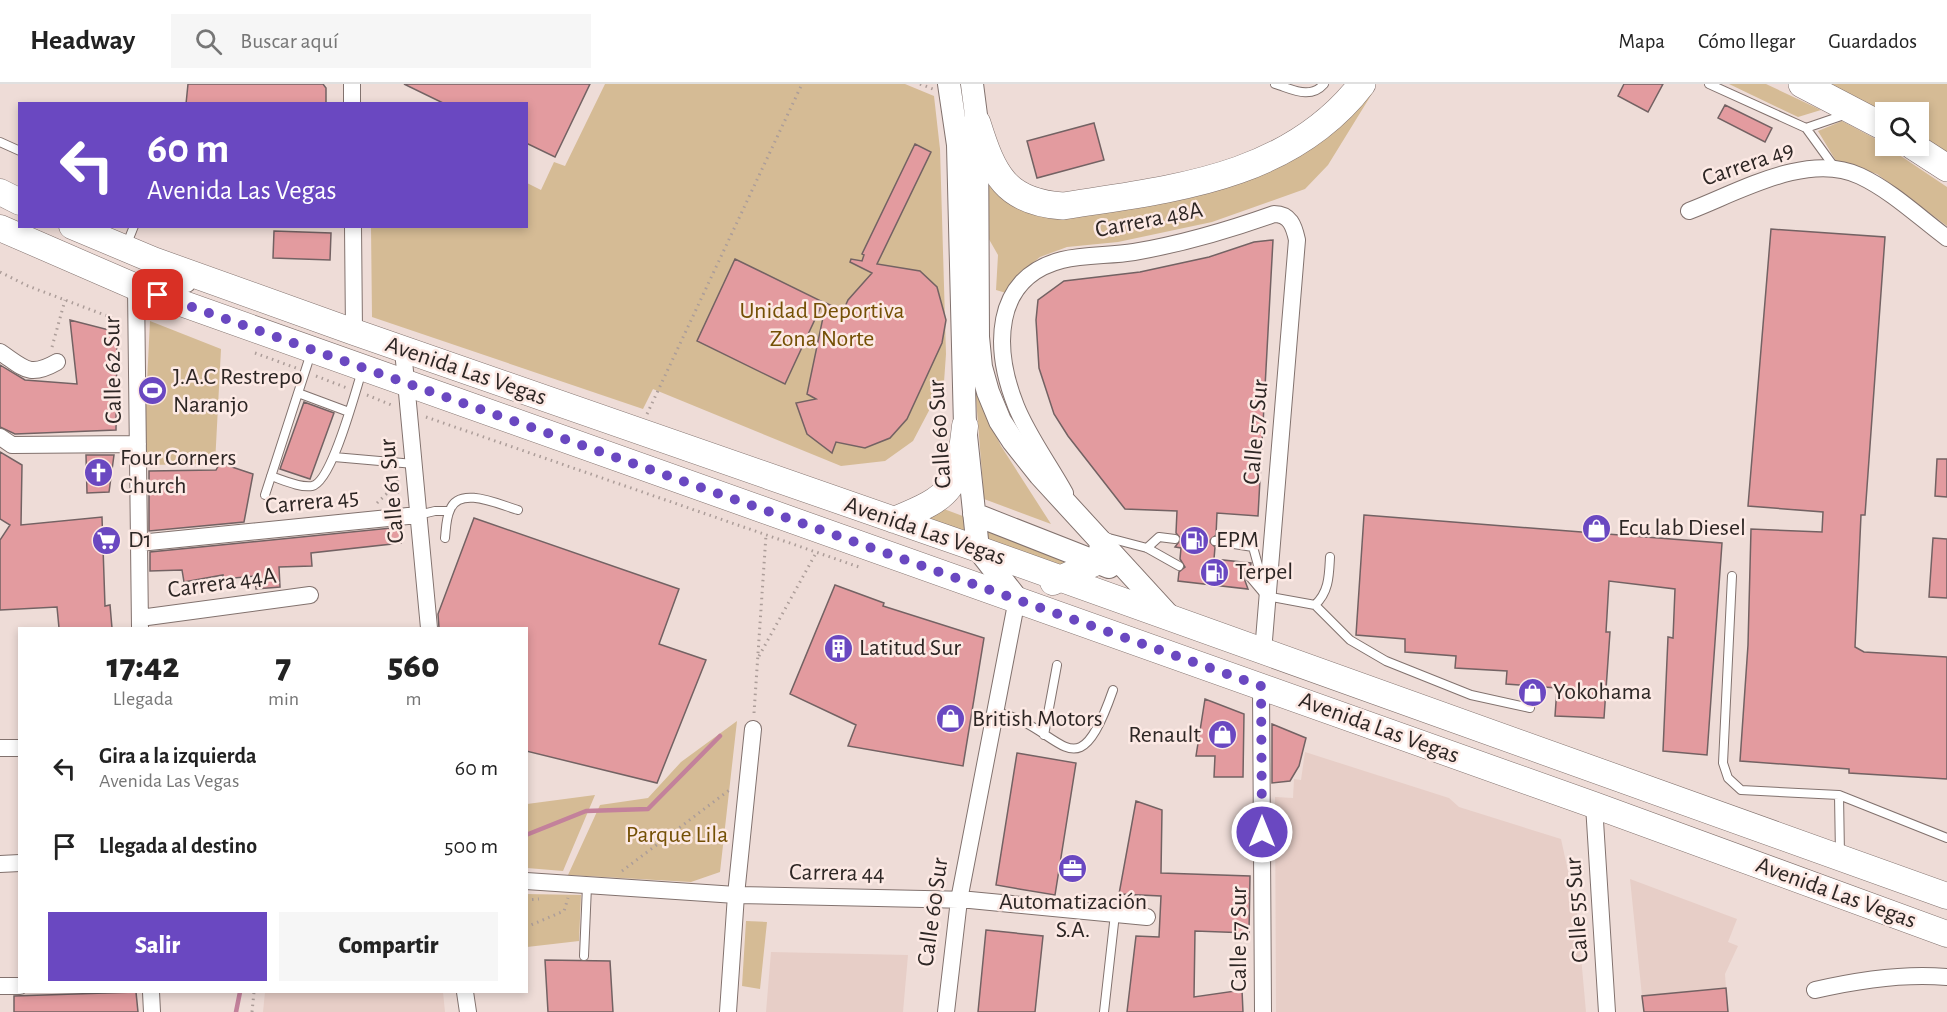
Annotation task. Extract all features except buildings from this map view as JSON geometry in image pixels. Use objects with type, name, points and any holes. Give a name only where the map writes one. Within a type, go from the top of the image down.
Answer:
[{"type":"highway","points":[[977,123],[1000,181],[1022,198],[1041,205],[1063,206],[1193,185],[1244,170],[1308,134],[1341,107],[1362,84]]},
{"type":"highway","points":[[1802,84],[1875,122]]},
{"type":"highway","points":[[1928,156],[1947,168]]},
{"type":"main road","name":"Calle 60 Sur","points":[[949,84],[958,145],[965,426],[978,549]]},
{"type":"main road","name":"Calle 60 Sur","points":[[972,84],[977,123],[977,308],[981,367],[1000,421],[1013,441],[1094,540]]},
{"type":"main road","points":[[0,192],[18,200]]},
{"type":"main road","name":"Avenida Las Vegas","points":[[0,228],[309,361],[359,380],[406,383],[824,543],[1017,599],[1947,934]]},
{"type":"main road","name":"Avenida Las Vegas","points":[[82,228],[129,238],[269,302],[978,549],[1172,620],[1840,855],[1947,896]]},
{"type":"main road","points":[[894,520],[935,501],[951,486],[960,466],[965,426]]},
{"type":"main road","points":[[974,514],[1094,540],[1133,576],[1172,620]]},
{"type":"main road","points":[[824,543],[889,541],[933,553],[938,552],[942,537]]},
{"type":"main road","points":[[978,549],[1017,599],[1060,579],[1094,540]]},
{"type":"street","points":[[352,84],[352,102]]},
{"type":"street","name":"Carrera 49","points":[[1689,211],[1789,173],[1810,167],[1835,168],[1861,176],[1947,238]]},
{"type":"street","name":"Carrera 48A","points":[[1094,540],[1017,409],[1006,378],[1002,346],[1004,310],[1009,297],[1021,282],[1039,269],[1061,260],[1133,252],[1170,244],[1274,214],[1282,214],[1288,218]]},
{"type":"street","name":"Calle 57 Sur","points":[[1263,652],[1297,240],[1294,226],[1288,218]]},
{"type":"street","points":[[353,228],[354,332]]},
{"type":"street","name":"Calle 62 Sur","points":[[140,623],[136,287],[142,280],[161,278],[236,301],[269,302]]},
{"type":"street","name":"Calle 61 Sur","points":[[403,350],[429,627]]},
{"type":"street","points":[[0,352],[27,371],[40,372],[51,365]]},
{"type":"street","points":[[0,437],[12,445],[138,444]]},
{"type":"street","name":"Carrera 45","points":[[139,543],[418,515]]},
{"type":"street","name":"Carrera 44A","points":[[140,623],[310,595]]},
{"type":"street","name":"Calle 60 Sur","points":[[946,1012],[959,900],[1017,599]]},
{"type":"street","name":"Calle 57 Sur","points":[[1261,686],[1263,1012]]},
{"type":"street","points":[[728,1012],[736,895],[753,729]]},
{"type":"street","points":[[0,748],[18,748]]},
{"type":"street","name":"Calle 55 Sur","points":[[1594,805],[1607,1012]]},
{"type":"street","points":[[0,864],[18,863]]},
{"type":"street","name":"Carrera 44","points":[[528,881],[736,895],[959,900],[1147,917]]},
{"type":"street","points":[[1815,990],[1888,978],[1923,975],[1947,976]]},
{"type":"street","points":[[0,986],[18,986]]},
{"type":"street","points":[[151,993],[152,1012]]},
{"type":"street","points":[[465,993],[468,1012]]},
{"type":"lane","points":[[1275,84],[1307,94],[1318,91],[1324,84]]},
{"type":"lane","points":[[1709,84],[1806,128],[1835,168]]},
{"type":"lane","points":[[1806,128],[1855,111]]},
{"type":"lane","points":[[0,142],[18,150]]},
{"type":"lane","points":[[265,495],[309,361]]},
{"type":"lane","points":[[271,476],[306,486],[315,486],[322,480],[334,457],[359,380]]},
{"type":"lane","points":[[298,393],[349,412]]},
{"type":"lane","points":[[334,457],[414,464]]},
{"type":"lane","points":[[445,538],[449,511],[453,503],[462,498],[473,497],[518,510]]},
{"type":"lane","points":[[418,515],[449,511]]},
{"type":"lane","points":[[1147,548],[1159,537],[1175,539]]},
{"type":"lane","points":[[1094,540],[1147,548],[1179,566]]},
{"type":"lane","points":[[1215,541],[1253,548],[1266,596]]},
{"type":"lane","points":[[1315,605],[1324,596],[1329,576],[1330,557]]},
{"type":"lane","points":[[1732,576],[1723,763],[1728,778],[1741,790],[1839,795],[1947,838]]},
{"type":"lane","points":[[1250,577],[1266,596],[1315,605],[1350,640],[1386,661],[1471,695],[1530,708]]},
{"type":"lane","points":[[1044,735],[1057,665]]},
{"type":"lane","points":[[995,712],[1028,722],[1062,747],[1078,748],[1086,745],[1100,726],[1113,690]]},
{"type":"lane","points":[[1839,795],[1840,855]]},
{"type":"lane","points":[[584,956],[587,886]]},
{"type":"lane","points":[[1104,1012],[1115,914]]},
{"type":"path","points":[[644,421],[802,84]]},
{"type":"path","points":[[0,272],[28,286],[118,320],[121,335]]},
{"type":"path","points":[[51,365],[65,300]]},
{"type":"path","points":[[253,352],[309,361],[359,380],[409,411],[766,535],[824,543],[861,568]]},
{"type":"path","points":[[753,729],[766,535]]},
{"type":"path","points":[[758,657],[824,543]]},
{"type":"path","points":[[528,926],[564,911],[587,886],[675,829],[748,777]]},
{"type":"path","points":[[252,1012],[254,993]]},
{"type":"shaded area","points":[[1305,752],[1449,798],[1459,807],[1561,839],[1577,912],[1586,1012],[1276,1012],[1275,797],[1293,798],[1294,779],[1301,780]]},
{"type":"shaded area","points":[[1630,879],[1737,919],[1728,942],[1738,946],[1725,974],[1726,988],[1642,996]]},
{"type":"shaded area","points":[[771,952],[908,955],[903,1012],[766,1012]]},
{"type":"shaded area","points":[[265,993],[443,993],[445,1012],[263,1012]]},
{"type":"green space","name":"Unidad Deportiva Zona Norte","points":[[605,84],[905,84],[934,96],[940,149],[946,354],[944,382],[913,441],[885,461],[841,466],[653,389],[643,409],[372,317],[371,228],[528,228],[528,184],[541,190],[554,162],[565,166]]},
{"type":"green space","points":[[1729,84],[1766,84],[1821,110],[1798,117]]},
{"type":"green space","points":[[1828,84],[1947,84],[1947,153],[1929,141],[1929,102],[1875,102],[1875,107]]},
{"type":"green space","points":[[1373,92],[1328,165],[1305,189],[1212,222],[1118,242],[1067,247],[1040,257],[1021,273],[1006,293],[996,290],[998,255],[986,234],[989,177],[1019,207],[1036,213],[1061,216],[1337,123]]},
{"type":"green space","points":[[1842,121],[1875,139],[1875,156],[1901,156],[1947,187],[1947,226],[1877,174],[1836,161],[1818,131]]},
{"type":"green space","points":[[150,321],[221,349],[215,464],[143,465]]},
{"type":"green space","points":[[974,373],[986,415],[1001,446],[1051,524],[984,499]]},
{"type":"green space","points":[[944,509],[1069,556],[1063,575],[918,521]]},
{"type":"green space","name":"Parque Lila","points":[[737,721],[720,872],[691,882],[568,875],[600,805],[648,798],[681,762]]},
{"type":"green space","points":[[595,795],[563,871],[528,868],[528,804]]},
{"type":"green space","points":[[528,894],[581,895],[579,941],[528,947]]},
{"type":"green space","points":[[746,921],[767,922],[760,989],[742,986]]},
{"type":"waterway","points":[[528,834],[586,811],[648,809],[720,736]]},
{"type":"waterway","points":[[236,1012],[240,993]]},
{"type":"place","name":"J.A.C Restrepo Naranjo","points":[[152,391]]},
{"type":"place","name":"Four Corners Church","points":[[99,472]]},
{"type":"place","name":"Ecu lab Diesel","points":[[1597,528]]},
{"type":"place","name":"D1","points":[[107,540]]},
{"type":"place","name":"EPM","points":[[1195,540]]},
{"type":"place","name":"Terpel","points":[[1214,572]]},
{"type":"place","name":"Latitud Sur","points":[[838,648]]},
{"type":"place","name":"Yokohama","points":[[1532,692]]},
{"type":"place","name":"British Motors","points":[[951,719]]},
{"type":"place","name":"Renault","points":[[1222,735]]},
{"type":"place","name":"Automatización S.A.","points":[[1073,869]]},
{"type":"route","points":[[158,295],[1261,686],[1262,832]]}]
